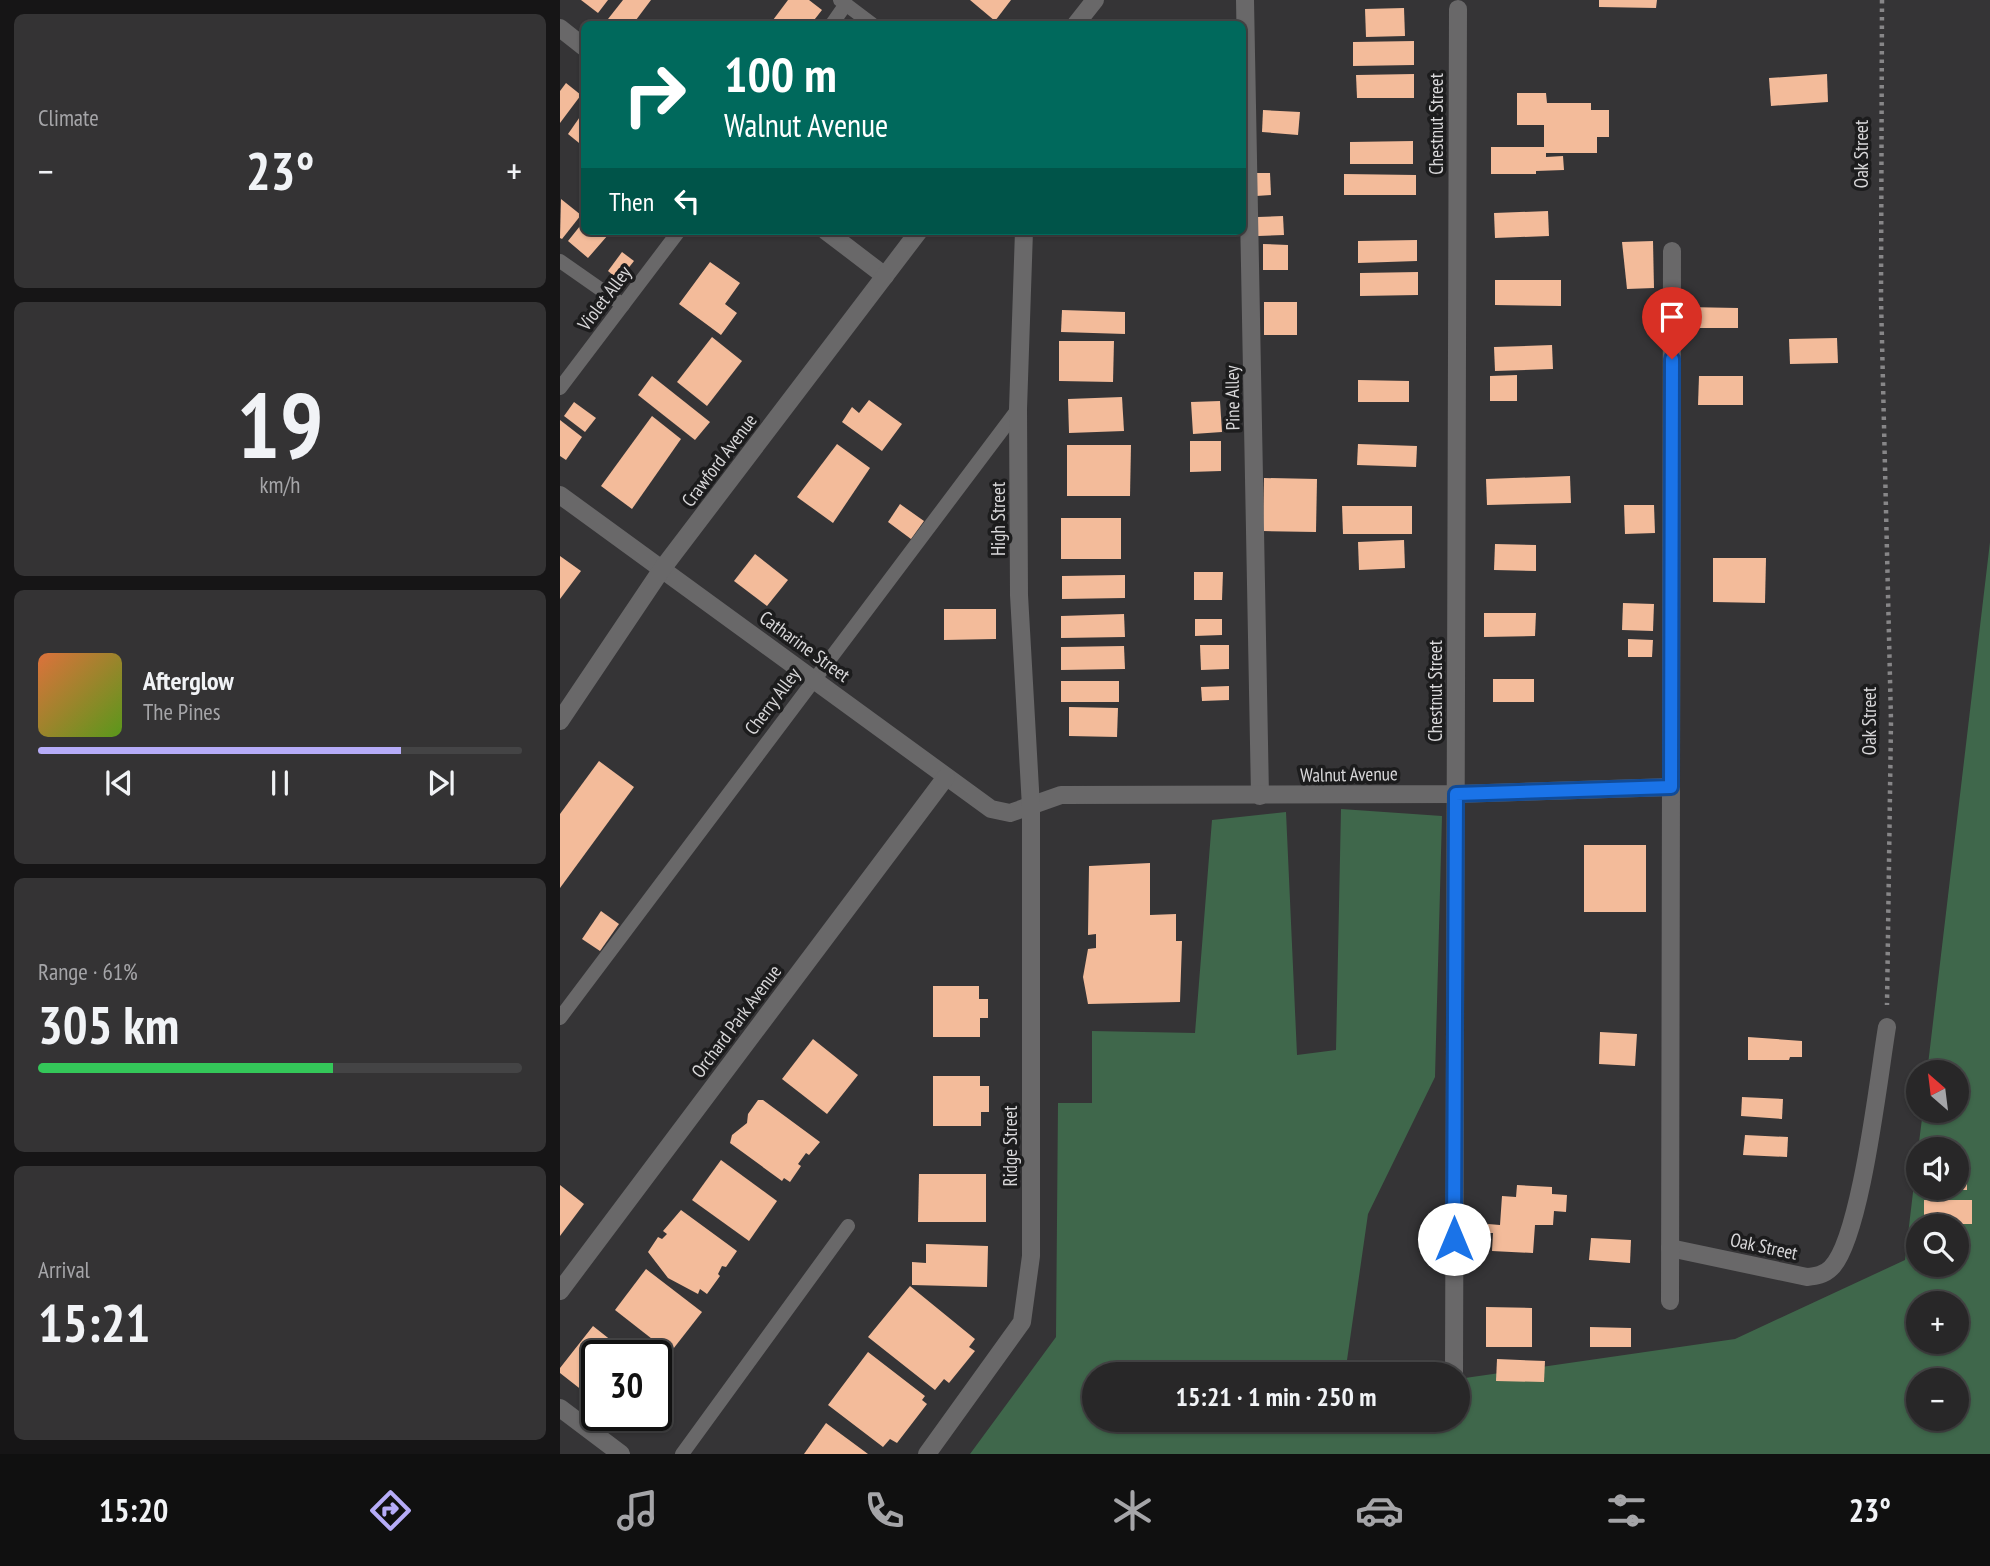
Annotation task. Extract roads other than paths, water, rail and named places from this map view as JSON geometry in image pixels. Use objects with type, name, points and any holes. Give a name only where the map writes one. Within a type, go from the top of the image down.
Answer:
[{"type":"street","points":[[1078,21],[1095,0]]},
{"type":"street","name":"Pine Alley","points":[[1245,0],[1245,21]]},
{"type":"street","name":"Chestnut Street","points":[[1454,1362],[1458,9]]},
{"type":"street","points":[[560,28],[581,45]]},
{"type":"street","name":"Pine Alley","points":[[1246,53],[1260,796]]},
{"type":"street","points":[[831,235],[885,276]]},
{"type":"street","name":"Crawford Avenue","points":[[560,721],[662,569],[916,235]]},
{"type":"street","name":"High Street","points":[[1024,235],[1018,409],[1019,596],[1031,807]]},
{"type":"street","points":[[1670,1301],[1672,251]]},
{"type":"street","name":"Catharine Street","points":[[560,495],[991,809],[1010,813],[1031,807]]},
{"type":"street","name":"Orchard Park Avenue","points":[[560,1291],[946,777]]},
{"type":"street","name":"Walnut Avenue","points":[[1031,807],[1047,798],[1061,795],[1456,794],[1671,787]]},
{"type":"street","name":"Ridge Street","points":[[927,1454],[1022,1322],[1031,1256],[1031,807]]},
{"type":"street","name":"Oak Street","points":[[1670,1248],[1807,1277],[1819,1276],[1832,1268],[1851,1226],[1859,1193],[1887,1027]]},
{"type":"street","points":[[560,1408],[621,1454]]},
{"type":"lane","points":[[834,21],[843,2],[868,21]]},
{"type":"lane","name":"Violet Alley","points":[[560,388],[676,235]]},
{"type":"lane","points":[[560,261],[623,305]]},
{"type":"lane","name":"Cherry Alley","points":[[560,1018],[813,678],[1018,409]]},
{"type":"lane","points":[[682,1454],[848,1226]]}]
